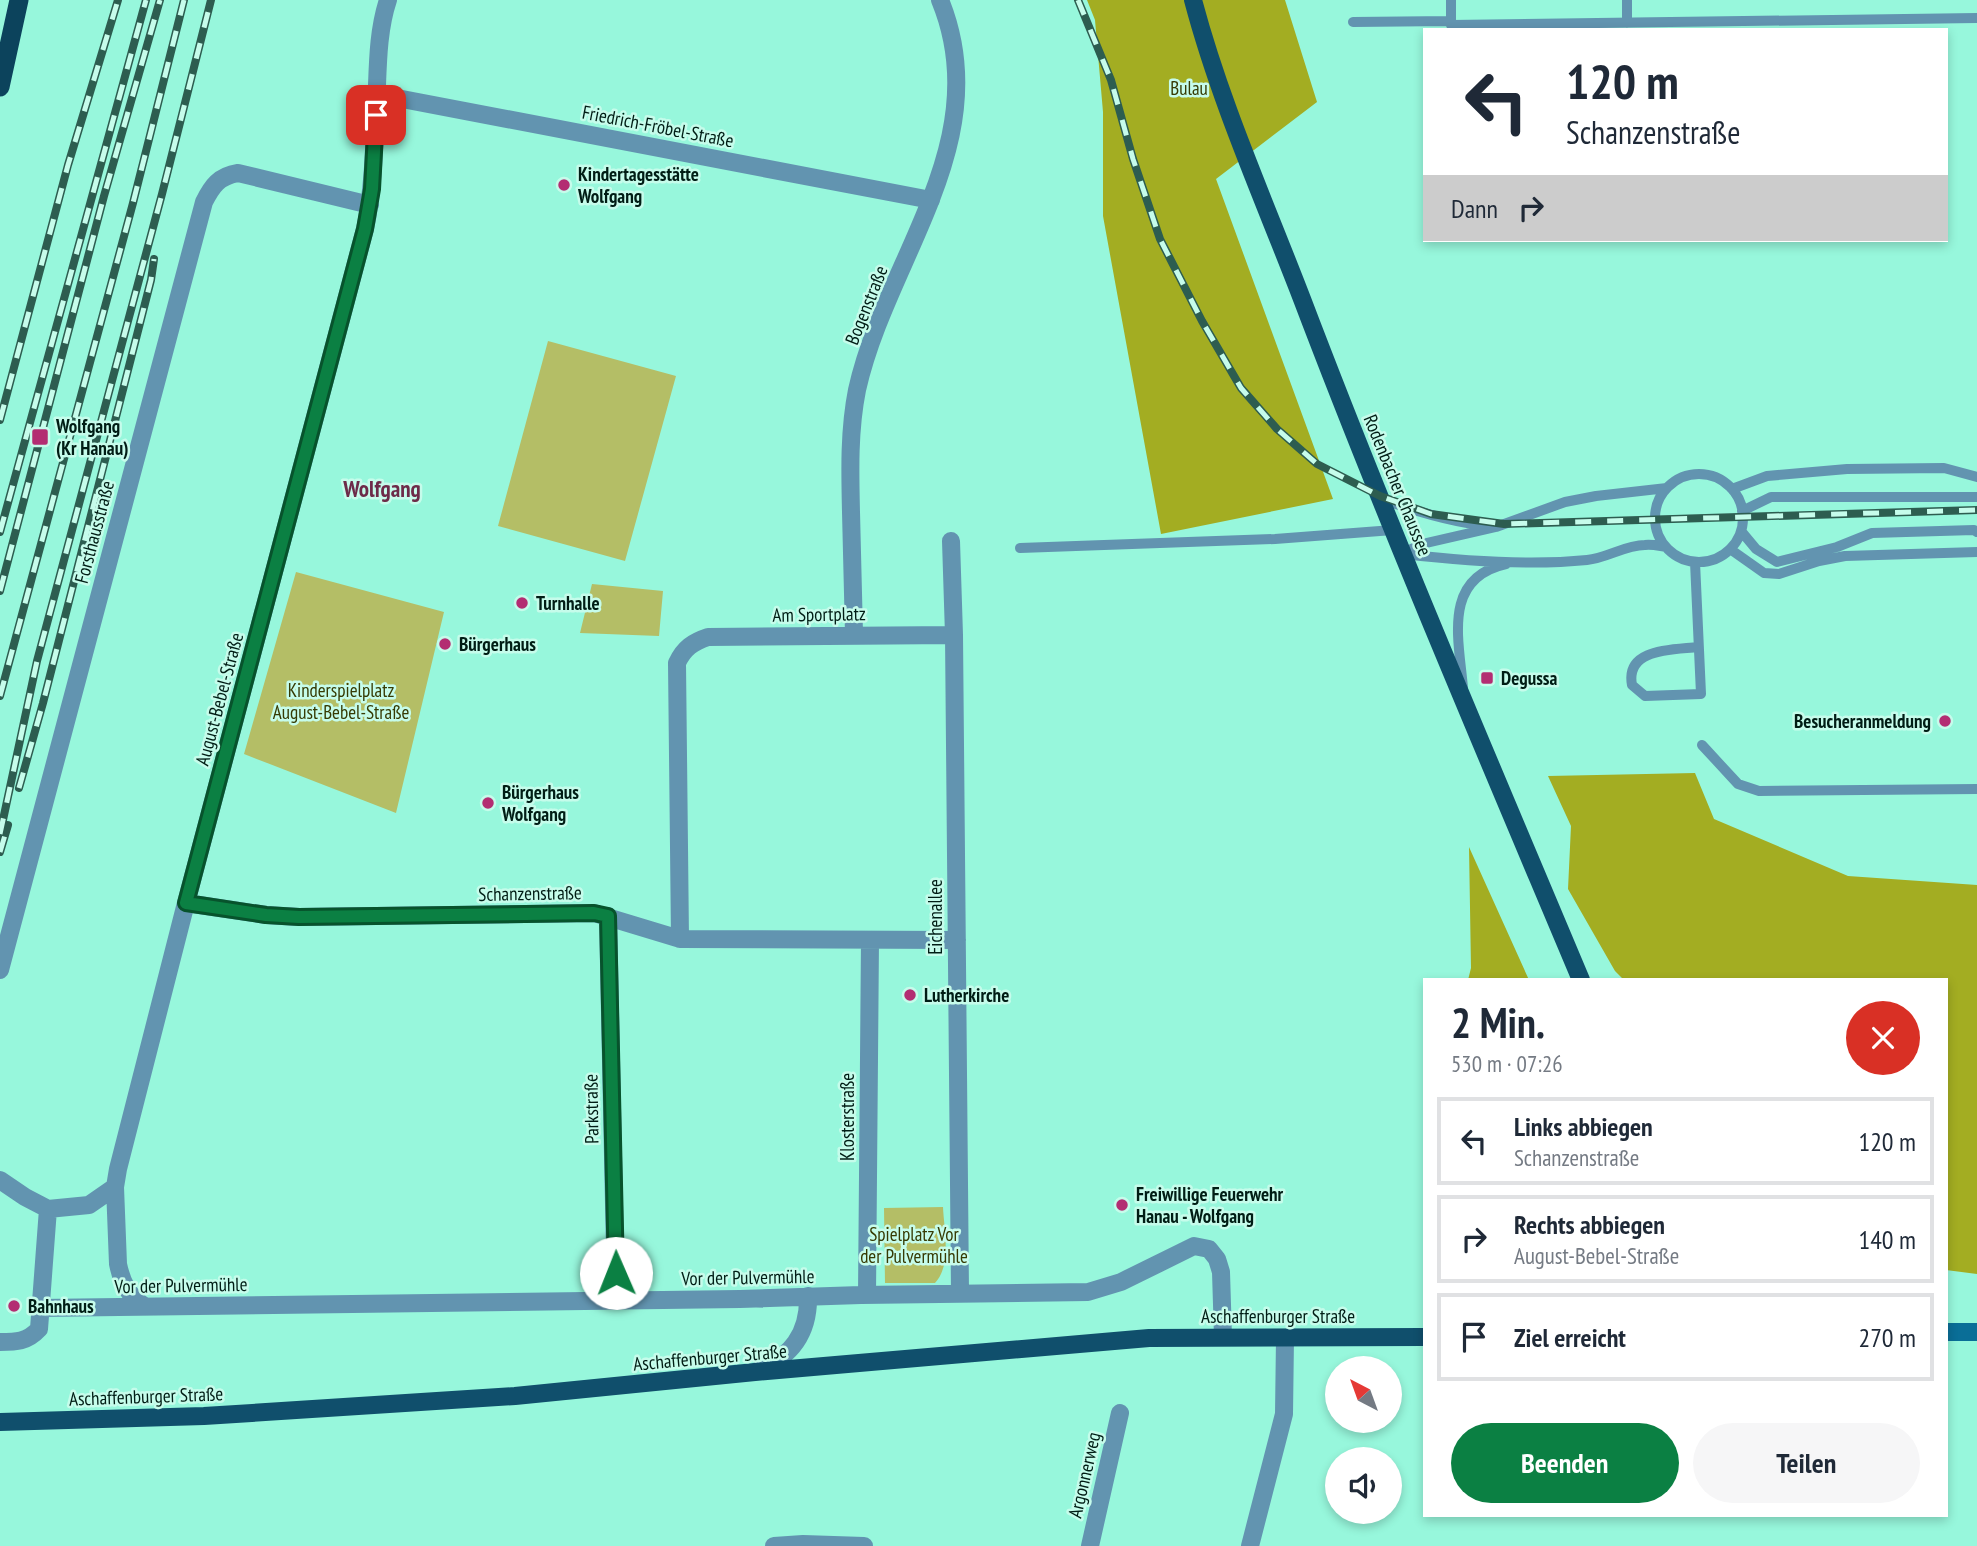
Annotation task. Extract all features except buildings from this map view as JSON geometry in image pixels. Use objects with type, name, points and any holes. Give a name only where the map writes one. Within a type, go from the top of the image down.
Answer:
[{"type":"highway","points":[[0,87],[19,0]]},
{"type":"main road","name":"Rodenbacher Chaussee","points":[[1193,0],[1203,40],[1331,377],[1580,978]]},
{"type":"main road","points":[[1948,1332],[1977,1332]]},
{"type":"main road","name":"Aschaffenburger Straße","points":[[0,1422],[204,1416],[515,1396],[1137,1339],[1223,1336],[1423,1337]]},
{"type":"street","points":[[376,94],[384,12],[388,0]]},
{"type":"street","name":"Bogenstraße","points":[[854,634],[850,451],[854,407],[874,336],[931,200],[947,154],[956,108],[953,47],[940,0]]},
{"type":"street","name":"Friedrich-Fröbel-Straße","points":[[376,94],[931,200]]},
{"type":"street","name":"August-Bebel-Straße","points":[[144,1306],[128,1293],[120,1275],[115,1187],[186,903],[370,205],[376,94]]},
{"type":"street","name":"Forsthausstraße","points":[[0,970],[204,202],[220,178],[239,173],[370,205]]},
{"type":"street","name":"Eichenallee","points":[[951,541],[960,1293]]},
{"type":"street","name":"Am Sportplatz","points":[[680,939],[677,663],[687,648],[708,637],[954,635]]},
{"type":"street","name":"Schanzenstraße","points":[[186,903],[299,917],[594,913],[680,939],[957,940]]},
{"type":"street","name":"Parkstraße","points":[[608,916],[616,1300]]},
{"type":"street","name":"Klosterstraße","points":[[867,1295],[870,940]]},
{"type":"street","points":[[0,1180],[48,1209],[89,1205],[115,1187]]},
{"type":"street","points":[[0,1342],[19,1342],[39,1329],[48,1209]]},
{"type":"street","name":"Vor der Pulvermühle","points":[[41,1308],[1088,1292],[1121,1282],[1194,1245],[1209,1249],[1220,1266],[1223,1336]]},
{"type":"street","points":[[755,1373],[771,1366],[800,1337],[806,1326],[807,1296]]},
{"type":"street","points":[[1250,1546],[1284,1414],[1285,1338]]},
{"type":"street","name":"Argonnerweg","points":[[1090,1546],[1120,1413]]},
{"type":"street","points":[[774,1546],[864,1546]]},
{"type":"lane","points":[[1451,0],[1451,25]]},
{"type":"lane","points":[[1627,0],[1627,23]]},
{"type":"lane","points":[[1353,22],[1451,25],[1884,25],[1977,18]]},
{"type":"lane","points":[[1732,489],[1767,476],[1847,469],[1944,468],[1977,477]]},
{"type":"lane","points":[[1696,474],[1713,477],[1732,489],[1739,499],[1742,511],[1741,531],[1730,549],[1721,556],[1695,562],[1684,559],[1666,547],[1660,539],[1655,518],[1659,500],[1667,488],[1677,480],[1696,474]]},
{"type":"lane","points":[[1403,554],[1422,544],[1496,527],[1565,502],[1667,488]]},
{"type":"lane","points":[[1742,511],[1771,497],[1977,497]]},
{"type":"lane","points":[[1381,499],[1456,522],[1496,527]]},
{"type":"lane","points":[[1020,548],[1275,539],[1393,530]]},
{"type":"lane","points":[[1741,531],[1756,549],[1777,562],[1837,547],[1872,533],[1977,532]]},
{"type":"lane","points":[[1403,554],[1519,561],[1588,560],[1646,544],[1666,547]]},
{"type":"lane","points":[[1730,549],[1764,573],[1779,574],[1845,556],[1977,552]]},
{"type":"lane","points":[[1465,703],[1458,621],[1463,596],[1484,570],[1519,561]]},
{"type":"lane","points":[[1695,562],[1701,694],[1645,696],[1632,685],[1632,668],[1641,657],[1667,650],[1698,647]]},
{"type":"lane","points":[[1702,745],[1738,784],[1751,790],[1977,789]]},
{"type":"green space","name":"Bulau","points":[[1087,0],[1285,0],[1317,102],[1216,179],[1333,499],[1161,534],[1103,216],[1103,112],[1095,20]]},
{"type":"green space","points":[[548,341],[676,376],[625,561],[498,526]]},
{"type":"green space","name":"Kinderspielplatz August-Bebel-Straße","points":[[296,572],[444,612],[396,813],[244,754]]},
{"type":"green space","points":[[592,584],[663,591],[659,636],[580,633]]},
{"type":"green space","points":[[1695,773],[1714,819],[1848,876],[1977,885],[1977,1274],[1948,1270],[1948,978],[1622,978],[1615,971],[1568,889],[1571,826],[1548,776]]},
{"type":"green space","points":[[1469,847],[1528,978],[1468,978],[1471,968]]},
{"type":"green space","name":"Spielplatz Vor der Pulvermühle","points":[[943,1207],[944,1267],[935,1283],[885,1283],[884,1208]]},
{"type":"railway","points":[[0,420],[68,165],[118,0]]},
{"type":"railway","points":[[0,532],[146,0]]},
{"type":"railway","points":[[0,591],[104,196],[160,0]]},
{"type":"railway","points":[[0,696],[133,203],[184,0]]},
{"type":"railway","points":[[0,834],[37,661],[211,0]]},
{"type":"railway","points":[[1078,0],[1111,80],[1133,159],[1160,239],[1202,321],[1241,388],[1277,429],[1317,464],[1380,496],[1431,514],[1504,524],[1977,510]]},
{"type":"railway","points":[[19,788],[151,280],[154,259]]},
{"type":"railway","points":[[0,852],[8,825]]},
{"type":"place","name":"Kindertagesstätte Wolfgang","points":[[564,185]]},
{"type":"place","name":"Wolfgang (Kr Hanau)","points":[[40,437]]},
{"type":"place","name":"Turnhalle","points":[[522,603]]},
{"type":"place","name":"Bürgerhaus","points":[[445,644]]},
{"type":"place","name":"Degussa","points":[[1487,678]]},
{"type":"place","name":"Besucheranmeldung","points":[[1945,721]]},
{"type":"place","name":"Bürgerhaus Wolfgang","points":[[488,803]]},
{"type":"place","name":"Lutherkirche","points":[[910,995]]},
{"type":"place","name":"Freiwillige Feuerwehr Hanau - Wolfgang","points":[[1122,1205]]},
{"type":"place","name":"Bahnhaus","points":[[14,1306]]},
{"type":"district","name":"Wolfgang","points":[[382,489]]},
{"type":"route","points":[[376,115],[372,189],[365,229],[186,903],[230,911],[299,917],[594,913],[608,916],[616,1273]]}]
